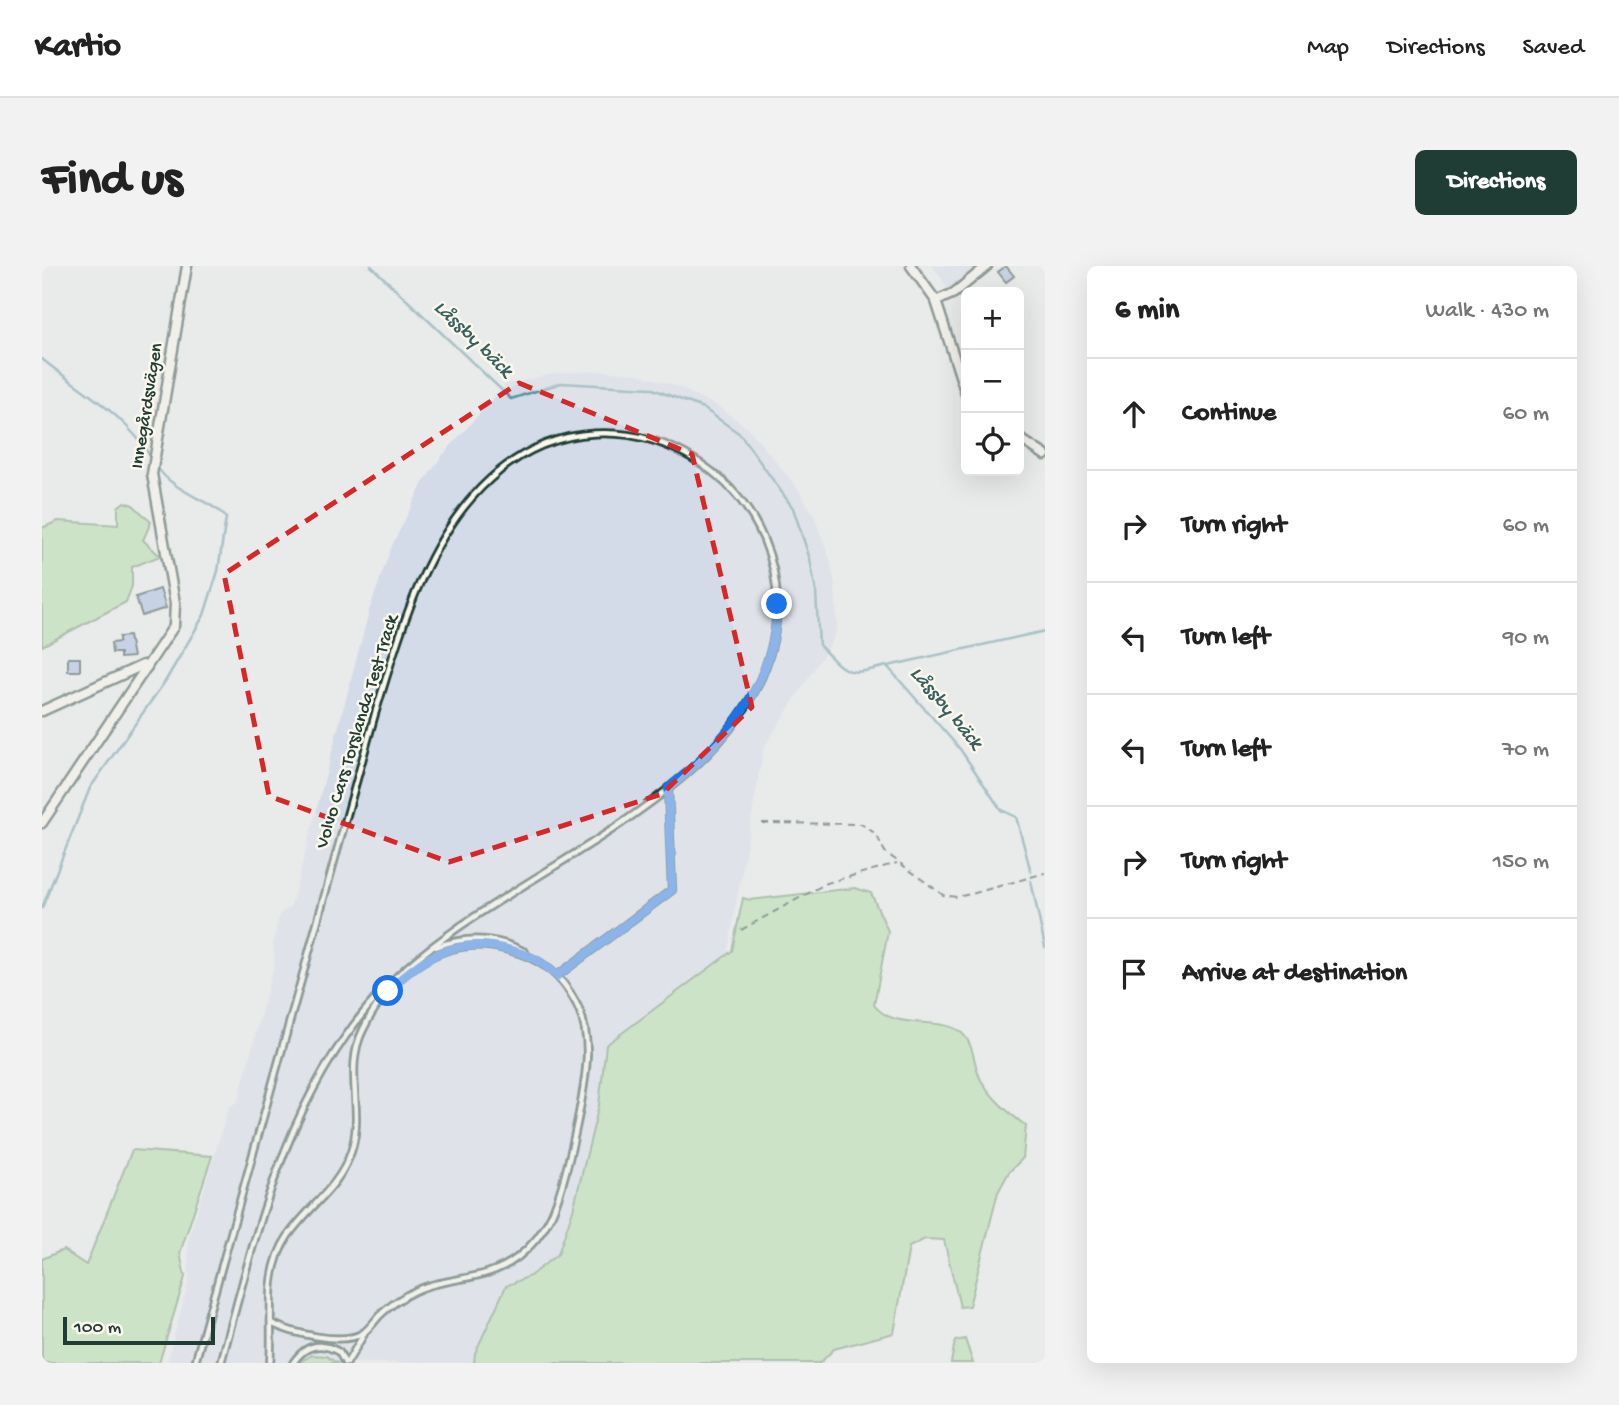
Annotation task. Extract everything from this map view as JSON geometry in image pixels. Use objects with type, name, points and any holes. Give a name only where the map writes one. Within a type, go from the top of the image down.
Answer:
[{"type":"street","name":"Innegårdsvägen","points":[[42,824],[171,633],[176,616],[153,485],[153,467],[187,266]]},
{"type":"street","points":[[911,266],[936,301],[961,378]]},
{"type":"street","points":[[936,301],[954,293],[987,266]]},
{"type":"street","points":[[1024,441],[1045,455]]},
{"type":"street","points":[[42,711],[143,665],[147,667]]},
{"type":"lane","name":"Volvo Cars Torslanda Test Track","points":[[195,1363],[372,723],[403,625],[442,540],[468,502],[501,469],[550,443],[585,435],[623,434],[677,449],[709,468],[730,486],[747,507],[765,540],[775,576],[777,604],[775,633],[763,674],[738,717],[701,759],[668,788],[425,951],[384,989],[348,1032],[309,1094],[280,1163],[221,1363]]},
{"type":"lane","points":[[557,976],[672,890],[668,788]]},
{"type":"lane","name":"Volvo Cars Torslanda Test Track","points":[[346,1363],[365,1332],[394,1304],[414,1291],[433,1284],[484,1275],[511,1262],[534,1242],[550,1218],[561,1188],[587,1054],[578,1006],[557,976],[535,957],[506,943],[481,939],[456,940],[425,951]]},
{"type":"lane","name":"Volvo Cars Torslanda Test Track","points":[[270,1363],[270,1294],[277,1262],[287,1237],[331,1189],[351,1152],[356,1124],[354,1059],[363,1030],[378,1004],[414,966],[450,947],[487,945],[535,957]]},
{"type":"lane","points":[[271,1323],[289,1332],[331,1337],[351,1338],[365,1332]]},
{"type":"lane","points":[[293,1363],[307,1348],[319,1345],[339,1352],[346,1363]]},
{"type":"path","points":[[762,823],[861,824],[876,834],[886,852],[898,863],[943,895],[957,897],[1045,873]]},
{"type":"path","points":[[741,930],[827,883],[898,863]]},
{"type":"highlighted area","points":[[519,383],[692,454],[752,707],[662,794],[449,862],[269,796],[224,574]]},
{"type":"shaded area","points":[[933,266],[978,266],[949,290]]},
{"type":"shaded area","points":[[600,371],[638,374],[676,386],[717,406],[748,428],[799,490],[813,514],[830,559],[835,585],[837,626],[834,638],[764,747],[728,950],[727,1074],[709,1363],[167,1363],[189,1280],[188,1240],[229,1107],[238,1101],[275,961],[273,942],[280,914],[291,906],[370,608],[391,548],[423,483],[442,456],[505,385],[557,373]]},
{"type":"green space","points":[[124,502],[133,505],[151,522],[143,540],[160,556],[132,567],[132,586],[126,602],[42,646],[42,528],[58,521],[118,525],[118,507]]},
{"type":"green space","points":[[855,888],[871,893],[888,931],[874,1005],[892,1018],[939,1024],[959,1031],[968,1041],[985,1087],[1026,1126],[1023,1158],[1009,1172],[998,1192],[969,1306],[960,1307],[944,1240],[925,1239],[909,1247],[894,1333],[834,1349],[820,1363],[474,1363],[475,1353],[506,1286],[530,1276],[558,1254],[573,1210],[599,1105],[606,1045],[732,951],[743,898],[750,900]]},
{"type":"green space","points":[[132,1150],[212,1156],[180,1253],[185,1277],[159,1363],[42,1363],[42,1259],[63,1250],[86,1265]]},
{"type":"green space","points":[[965,1339],[973,1363],[951,1363],[955,1341]]},
{"type":"green space","points":[[312,1355],[326,1356],[337,1363],[298,1363]]},
{"type":"building","points":[[1006,266],[1014,276],[1006,282],[998,272]]},
{"type":"building","points":[[160,589],[166,608],[142,616],[136,597]]},
{"type":"building","points":[[129,636],[133,657],[120,658],[120,653],[112,653],[111,643],[119,642],[119,637]]},
{"type":"building","points":[[68,658],[80,658],[80,671],[68,671]]},
{"type":"waterway","name":"Låssby bäck","points":[[371,266],[511,399],[561,383],[650,388],[703,408],[740,434],[793,508],[810,559],[816,592],[819,645],[848,670],[855,672],[887,666],[960,749],[1001,810],[1016,817],[1031,872]]},
{"type":"waterway","points":[[42,359],[116,416],[152,459]]},
{"type":"waterway","points":[[42,908],[90,788],[166,680],[204,615],[218,571],[226,518],[221,512],[172,483],[156,465]]},
{"type":"waterway","points":[[888,666],[1045,631]]},
{"type":"waterway","points":[[1031,881],[1045,947]]},
{"type":"route","points":[[388,991],[422,960],[450,947],[471,944],[496,946],[535,957],[557,976],[672,890],[668,788],[715,745],[749,702],[760,682],[771,651],[777,604]]}]
